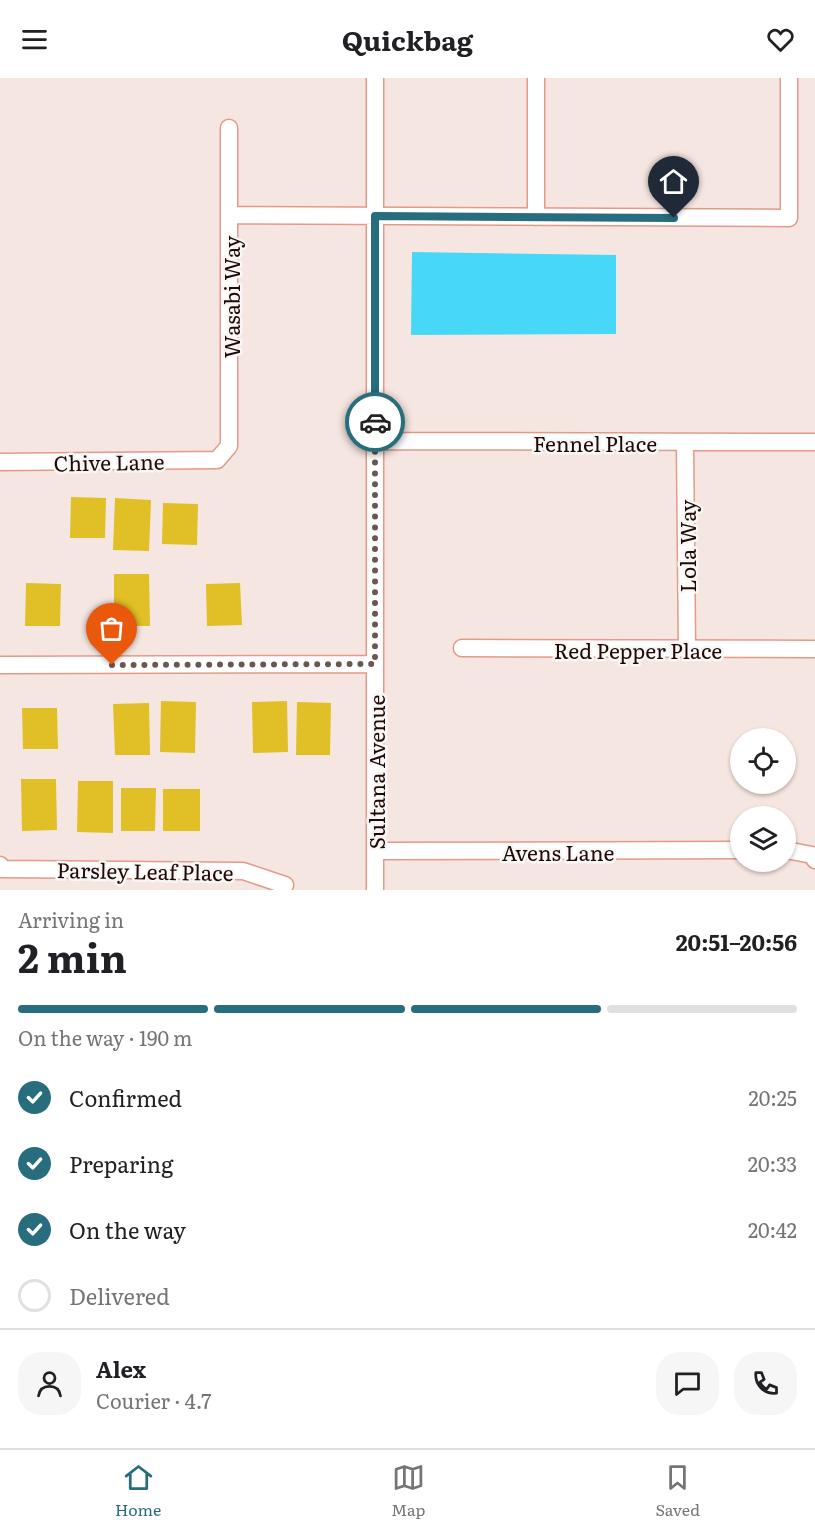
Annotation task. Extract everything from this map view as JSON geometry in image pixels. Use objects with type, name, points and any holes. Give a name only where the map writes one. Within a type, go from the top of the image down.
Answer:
[{"type":"street","name":"Sultana Avenue","points":[[375,78],[375,890]]},
{"type":"street","points":[[536,78],[536,217]]},
{"type":"street","points":[[230,215],[789,218],[789,78]]},
{"type":"street","name":"Wasabi Way","points":[[218,460],[229,446],[229,129]]},
{"type":"street","name":"Fennel Place","points":[[375,441],[815,442]]},
{"type":"street","name":"Lola Way","points":[[685,443],[687,650]]},
{"type":"street","name":"Chive Lane","points":[[0,462],[218,460]]},
{"type":"street","name":"Red Pepper Place","points":[[462,648],[815,649]]},
{"type":"street","points":[[0,665],[375,664]]},
{"type":"street","name":"Avens Lane","points":[[375,851],[730,850]]},
{"type":"street","points":[[796,853],[813,858]]},
{"type":"street","name":"Parsley Leaf Place","points":[[1,867],[243,871],[285,885]]},
{"type":"water","points":[[412,252],[616,255],[616,334],[411,335]]},
{"type":"building","points":[[71,497],[106,498],[105,538],[70,538]]},
{"type":"building","points":[[115,498],[151,500],[149,551],[113,550]]},
{"type":"building","points":[[163,503],[198,504],[197,545],[162,544]]},
{"type":"building","points":[[114,574],[149,574],[150,626],[114,626]]},
{"type":"building","points":[[26,583],[61,584],[60,626],[25,626]]},
{"type":"building","points":[[240,583],[242,625],[207,626],[206,584]]},
{"type":"building","points":[[161,701],[196,702],[195,753],[160,752]]},
{"type":"building","points":[[287,701],[288,752],[253,753],[252,702]]},
{"type":"building","points":[[297,702],[331,703],[330,755],[296,755]]},
{"type":"building","points":[[149,703],[150,755],[115,755],[113,704]]},
{"type":"building","points":[[22,708],[57,708],[58,749],[23,749]]},
{"type":"building","points":[[21,779],[56,779],[57,830],[22,831]]},
{"type":"building","points":[[78,781],[113,781],[113,833],[77,832]]},
{"type":"building","points":[[121,788],[156,788],[155,831],[121,831]]},
{"type":"building","points":[[163,789],[200,789],[200,831],[163,831]]},
{"type":"way so far","points":[[112,665],[375,664],[375,422]]},
{"type":"route","points":[[375,422],[375,216],[674,218]]}]
